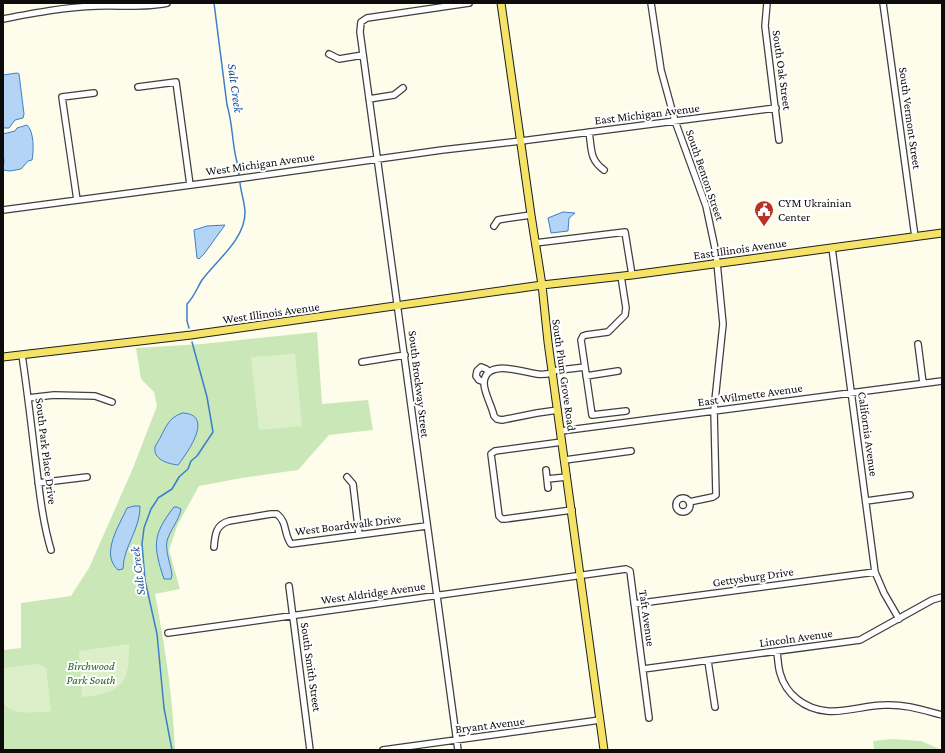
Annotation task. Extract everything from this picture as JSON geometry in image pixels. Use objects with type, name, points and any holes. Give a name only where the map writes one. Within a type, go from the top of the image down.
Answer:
[{"type":"main road","name":"South Plum Grove Road","points":[[501,3],[542,286],[604,750]]},
{"type":"main road","name":"East Illinois Avenue","points":[[542,286],[942,233]]},
{"type":"main road","name":"West Illinois Avenue","points":[[3,357],[192,335],[542,286]]},
{"type":"street","points":[[3,19],[43,11],[83,7],[167,3]]},
{"type":"street","name":"South Brockway Street","points":[[458,750],[426,526],[398,306],[360,32],[361,22],[367,18],[469,3]]},
{"type":"street","name":"South Benton Street","points":[[651,3],[661,70],[675,121],[706,206],[717,263],[723,324],[714,410],[716,495],[689,502]]},
{"type":"street","name":"South Oak Street","points":[[767,3],[764,26],[776,108],[779,140]]},
{"type":"street","name":"South Vermont Street","points":[[883,3],[915,237]]},
{"type":"street","points":[[329,54],[339,59],[363,55]]},
{"type":"street","points":[[138,87],[176,82],[190,185]]},
{"type":"street","points":[[369,99],[394,95],[403,88]]},
{"type":"street","points":[[77,200],[62,97],[94,93]]},
{"type":"street","name":"East Michigan Avenue","points":[[520,141],[776,108]]},
{"type":"street","points":[[589,132],[594,160],[596,165],[604,170]]},
{"type":"street","name":"West Michigan Avenue","points":[[3,210],[269,175],[377,158],[520,141]]},
{"type":"street","points":[[494,226],[498,220],[531,215]]},
{"type":"street","points":[[535,243],[625,232],[632,275]]},
{"type":"street","name":"California Avenue","points":[[832,248],[875,572],[884,593],[899,619]]},
{"type":"street","points":[[621,276],[626,315],[608,332],[586,335],[582,338],[592,415],[626,411]]},
{"type":"street","points":[[918,344],[923,383]]},
{"type":"street","name":"South Park Place Drive","points":[[22,355],[38,483],[47,538],[51,550]]},
{"type":"street","points":[[362,362],[404,355]]},
{"type":"street","points":[[558,410],[502,420],[497,419],[494,416],[484,382],[489,372],[496,368],[510,368],[537,374],[585,367]]},
{"type":"street","points":[[484,382],[479,380],[476,376],[477,371],[481,368],[486,369],[489,372]]},
{"type":"street","points":[[586,376],[618,371]]},
{"type":"street","name":"East Wilmette Avenue","points":[[561,431],[942,381]]},
{"type":"street","points":[[28,398],[54,395],[95,396],[112,402]]},
{"type":"street","points":[[562,442],[493,452],[491,454],[499,516],[502,519],[572,510]]},
{"type":"street","points":[[565,460],[631,451]]},
{"type":"street","points":[[546,470],[548,488]]},
{"type":"street","points":[[38,483],[87,477]]},
{"type":"street","points":[[347,477],[352,484],[359,535]]},
{"type":"street","points":[[547,479],[567,477]]},
{"type":"street","points":[[866,501],[910,495]]},
{"type":"street","name":"West Boardwalk Drive","points":[[214,547],[217,529],[223,523],[271,514],[277,514],[283,519],[286,535],[291,544],[426,526]]},
{"type":"street","name":"Taft Avenue","points":[[581,575],[626,569],[630,571],[649,718]]},
{"type":"street","name":"Gettysburg Drive","points":[[634,604],[875,572]]},
{"type":"street","name":"West Aldridge Avenue","points":[[168,632],[581,575]]},
{"type":"street","name":"South Smith Street","points":[[289,586],[310,750]]},
{"type":"street","name":"Lincoln Avenue","points":[[643,669],[860,640],[932,600],[942,597]]},
{"type":"street","points":[[777,652],[780,674],[790,693],[806,706],[827,711],[882,705],[898,705],[942,715]]},
{"type":"street","points":[[708,661],[715,707]]},
{"type":"street","name":"Bryant Avenue","points":[[382,750],[600,720]]},
{"type":"green space","name":"Birchwood Park South","points":[[317,332],[322,404],[368,400],[373,430],[329,435],[298,470],[199,486],[178,524],[169,550],[180,589],[155,594],[168,672],[175,750],[3,750],[3,650],[21,648],[21,603],[71,596],[89,568],[133,468],[157,406],[154,392],[141,379],[136,348],[202,344]]},
{"type":"green space","points":[[295,354],[302,426],[259,430],[251,357]]},
{"type":"green space","points":[[129,644],[128,668],[121,684],[115,689],[106,693],[82,697],[79,651]]},
{"type":"green space","points":[[37,664],[46,668],[51,711],[24,712],[10,709],[5,705],[3,700],[3,668]]},
{"type":"green space","points":[[892,739],[921,741],[942,750],[874,750],[873,741]]},
{"type":"water","points":[[19,74],[24,114],[23,118],[15,120],[9,128],[3,128],[3,75]]},
{"type":"water","points":[[27,125],[32,136],[32,160],[28,161],[21,169],[10,171],[3,170],[3,134],[15,131],[17,128]]},
{"type":"water","points":[[563,212],[575,213],[569,218],[568,231],[551,233],[548,218]]},
{"type":"water","points":[[225,225],[204,254],[199,259],[197,258],[194,230],[207,226]]},
{"type":"water","points":[[182,413],[192,415],[197,420],[198,426],[192,443],[178,465],[170,464],[156,455],[155,447],[169,422],[174,417]]},
{"type":"water","points":[[140,506],[138,522],[126,553],[123,569],[118,570],[113,563],[111,556],[113,540],[127,508]]},
{"type":"water","points":[[174,507],[181,509],[167,541],[167,554],[172,575],[171,579],[164,579],[158,558],[158,533]]},
{"type":"waterway","name":"Salt Creek","points":[[214,3],[227,105],[239,175]]},
{"type":"waterway","name":"Salt Creek","points":[[189,328],[187,321],[187,304],[202,280],[235,241],[244,223],[245,209],[240,183]]},
{"type":"waterway","name":"Salt Creek","points":[[172,750],[164,708],[157,634],[145,580],[142,544],[144,528],[151,509],[158,498],[172,489],[179,477],[188,469],[191,461],[197,456],[213,432],[207,397],[192,342]]},
{"type":"place","name":"CYM Ukrainian Center","points":[[764,227]]}]
